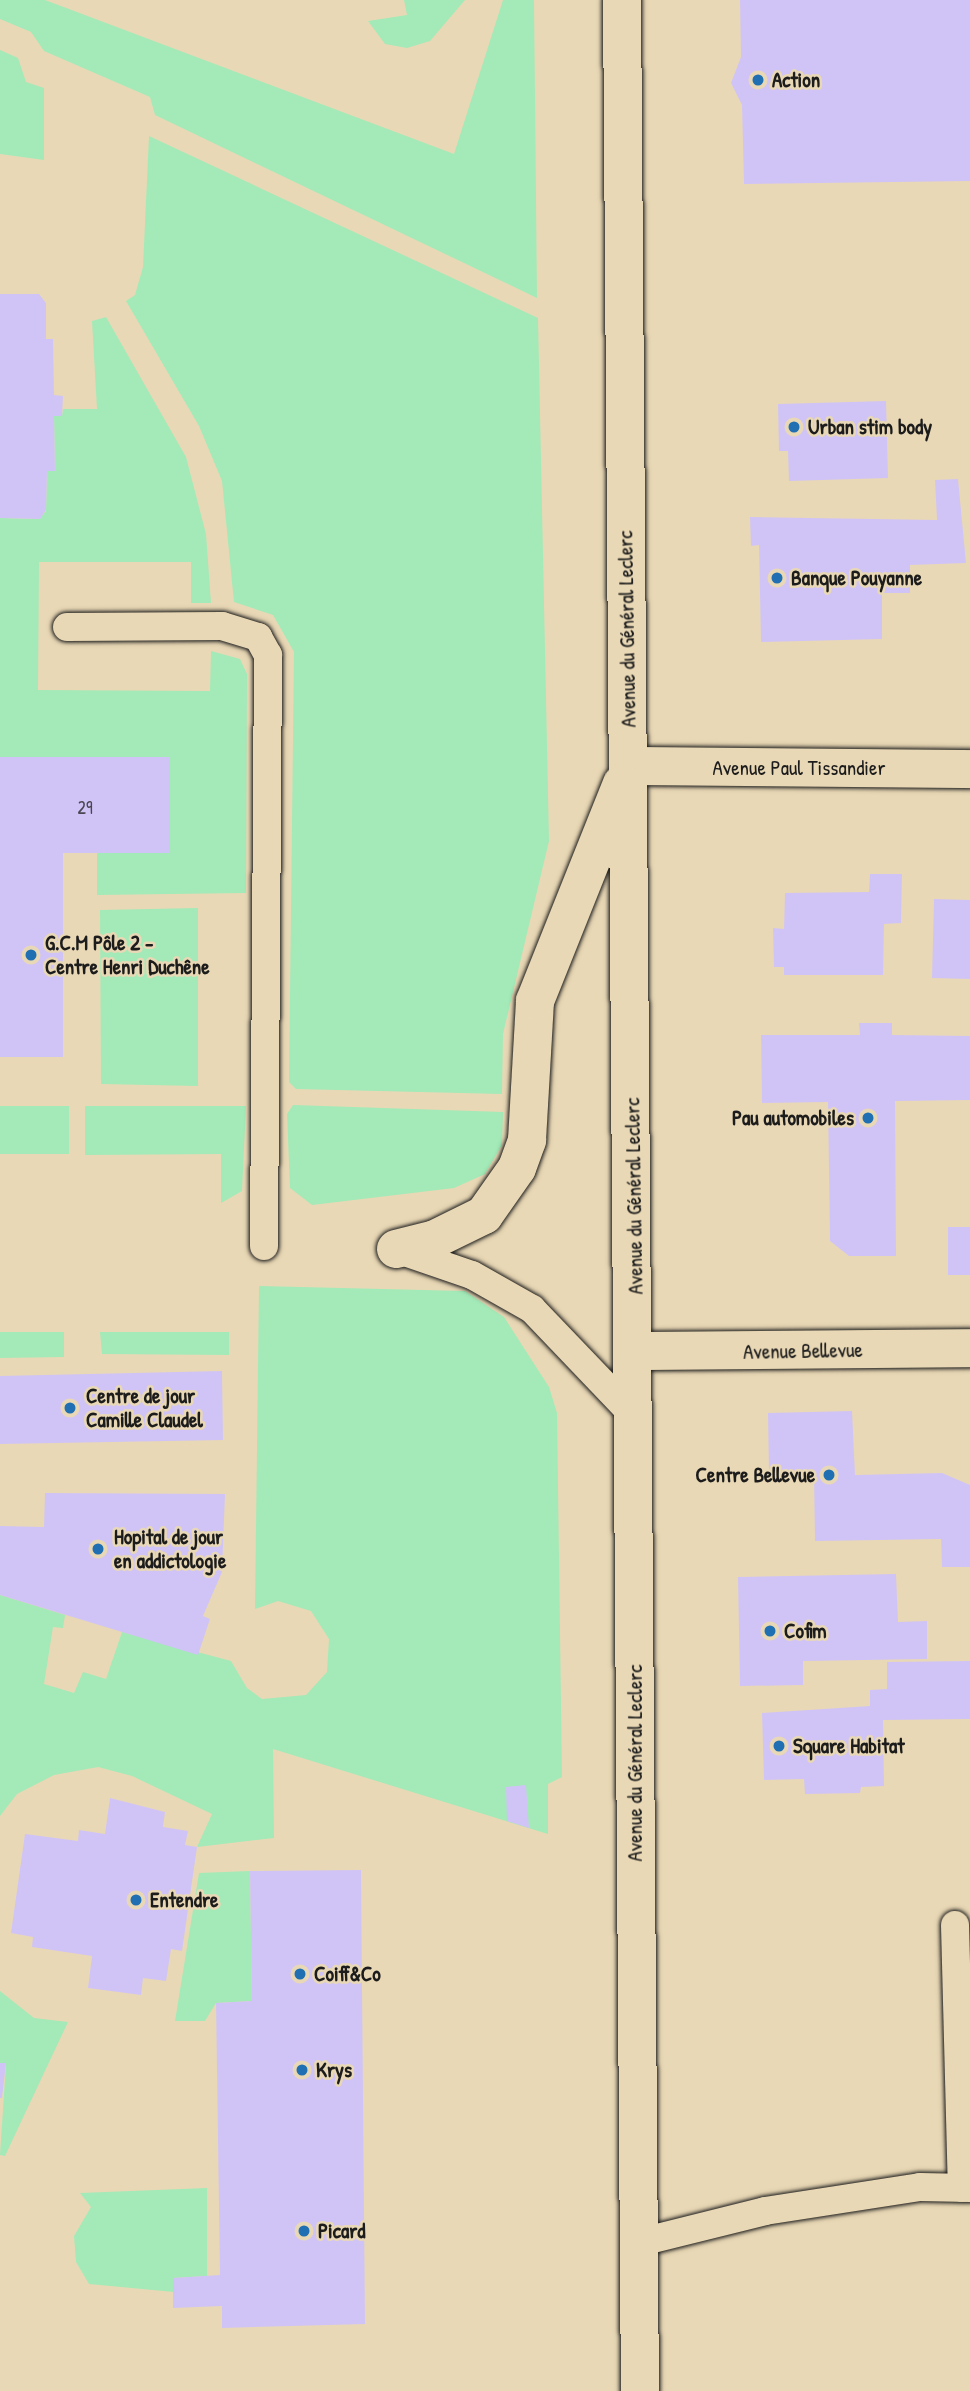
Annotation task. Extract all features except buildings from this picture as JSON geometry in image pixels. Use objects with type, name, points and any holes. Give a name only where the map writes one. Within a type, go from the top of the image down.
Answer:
[{"type":"main road","name":"Avenue du Général Leclerc","points":[[622,0],[636,1418],[637,2243],[640,2391]]},
{"type":"main road","name":"Avenue Paul Tissandier","points":[[629,766],[970,769]]},
{"type":"main road","points":[[396,1249],[433,1240],[484,1215],[517,1168],[527,1140],[535,1001],[629,766]]},
{"type":"main road","name":"Avenue Bellevue","points":[[635,1351],[970,1348]]},
{"type":"lane","points":[[67,627],[222,626],[258,638],[268,655],[264,1246]]},
{"type":"lane","points":[[396,1249],[472,1275],[532,1309],[636,1418]]},
{"type":"lane","points":[[637,2243],[765,2211],[920,2187],[966,2188],[955,1925]]},
{"type":"green space","points":[[0,0],[45,0],[454,154],[503,0],[534,0],[537,298],[155,115],[150,97],[44,51],[31,32],[0,19]]},
{"type":"green space","points":[[404,0],[465,0],[430,41],[407,48],[385,44],[368,21],[407,15]]},
{"type":"green space","points":[[0,50],[18,58],[26,82],[44,88],[44,160],[0,154]]},
{"type":"green space","points":[[149,136],[538,318],[549,841],[503,1034],[502,1094],[296,1089],[289,1082],[294,652],[273,615],[234,602],[222,481],[199,426],[126,301],[135,295],[143,267]]},
{"type":"green space","points":[[106,317],[186,457],[206,534],[211,603],[191,603],[191,562],[39,562],[38,690],[210,691],[211,651],[240,659],[247,674],[246,893],[97,895],[97,853],[170,853],[170,757],[0,757],[0,518],[39,519],[46,511],[47,471],[55,470],[54,416],[62,416],[63,409],[97,409],[92,321]]},
{"type":"green space","points":[[198,908],[198,1086],[101,1084],[100,910]]},
{"type":"green space","points":[[293,1105],[503,1112],[502,1145],[485,1174],[454,1188],[312,1205],[290,1188],[287,1114]]},
{"type":"green space","points":[[0,1106],[69,1106],[69,1154],[0,1154]]},
{"type":"green space","points":[[85,1106],[246,1106],[242,1191],[221,1203],[221,1154],[85,1155]]},
{"type":"green space","points":[[259,1286],[465,1291],[504,1317],[549,1387],[557,1413],[562,1777],[548,1784],[548,1834],[273,1749],[274,1838],[197,1847],[212,1814],[132,1776],[98,1767],[54,1775],[17,1794],[0,1816],[0,1595],[65,1615],[63,1628],[53,1627],[44,1684],[74,1693],[83,1672],[106,1679],[122,1632],[231,1661],[247,1688],[262,1699],[306,1695],[327,1672],[329,1639],[311,1611],[278,1601],[255,1609]]},
{"type":"green space","points":[[0,1332],[64,1332],[64,1357],[0,1358]]},
{"type":"green space","points":[[100,1332],[229,1332],[229,1355],[102,1354]]},
{"type":"green space","points":[[250,1871],[252,2001],[216,2003],[205,2021],[175,2021],[199,1873]]},
{"type":"green space","points":[[0,1991],[34,2018],[68,2022],[5,2156],[0,2155],[6,2064],[0,2063]]},
{"type":"green space","points":[[207,2188],[207,2276],[173,2278],[174,2292],[89,2284],[76,2262],[74,2236],[91,2207],[80,2193]]},
{"type":"place","name":"Action","points":[[758,80]]},
{"type":"place","name":"Urban stim body","points":[[794,427]]},
{"type":"place","name":"Banque Pouyanne","points":[[777,578]]},
{"type":"place","name":"G.C.M Pôle 2 - Centre Henri Duchêne","points":[[31,955]]},
{"type":"place","name":"Pau automobiles","points":[[868,1118]]},
{"type":"place","name":"Centre de jour Camille Claudel","points":[[70,1408]]},
{"type":"place","name":"Centre Bellevue","points":[[829,1475]]},
{"type":"place","name":"Hopital de jour en addictologie","points":[[98,1549]]},
{"type":"place","name":"Cofim","points":[[770,1631]]},
{"type":"place","name":"Square Habitat","points":[[779,1746]]},
{"type":"place","name":"Entendre","points":[[136,1900]]},
{"type":"place","name":"Coiff&Co","points":[[300,1974]]},
{"type":"place","name":"Krys","points":[[302,2070]]},
{"type":"place","name":"Picard","points":[[304,2231]]}]
